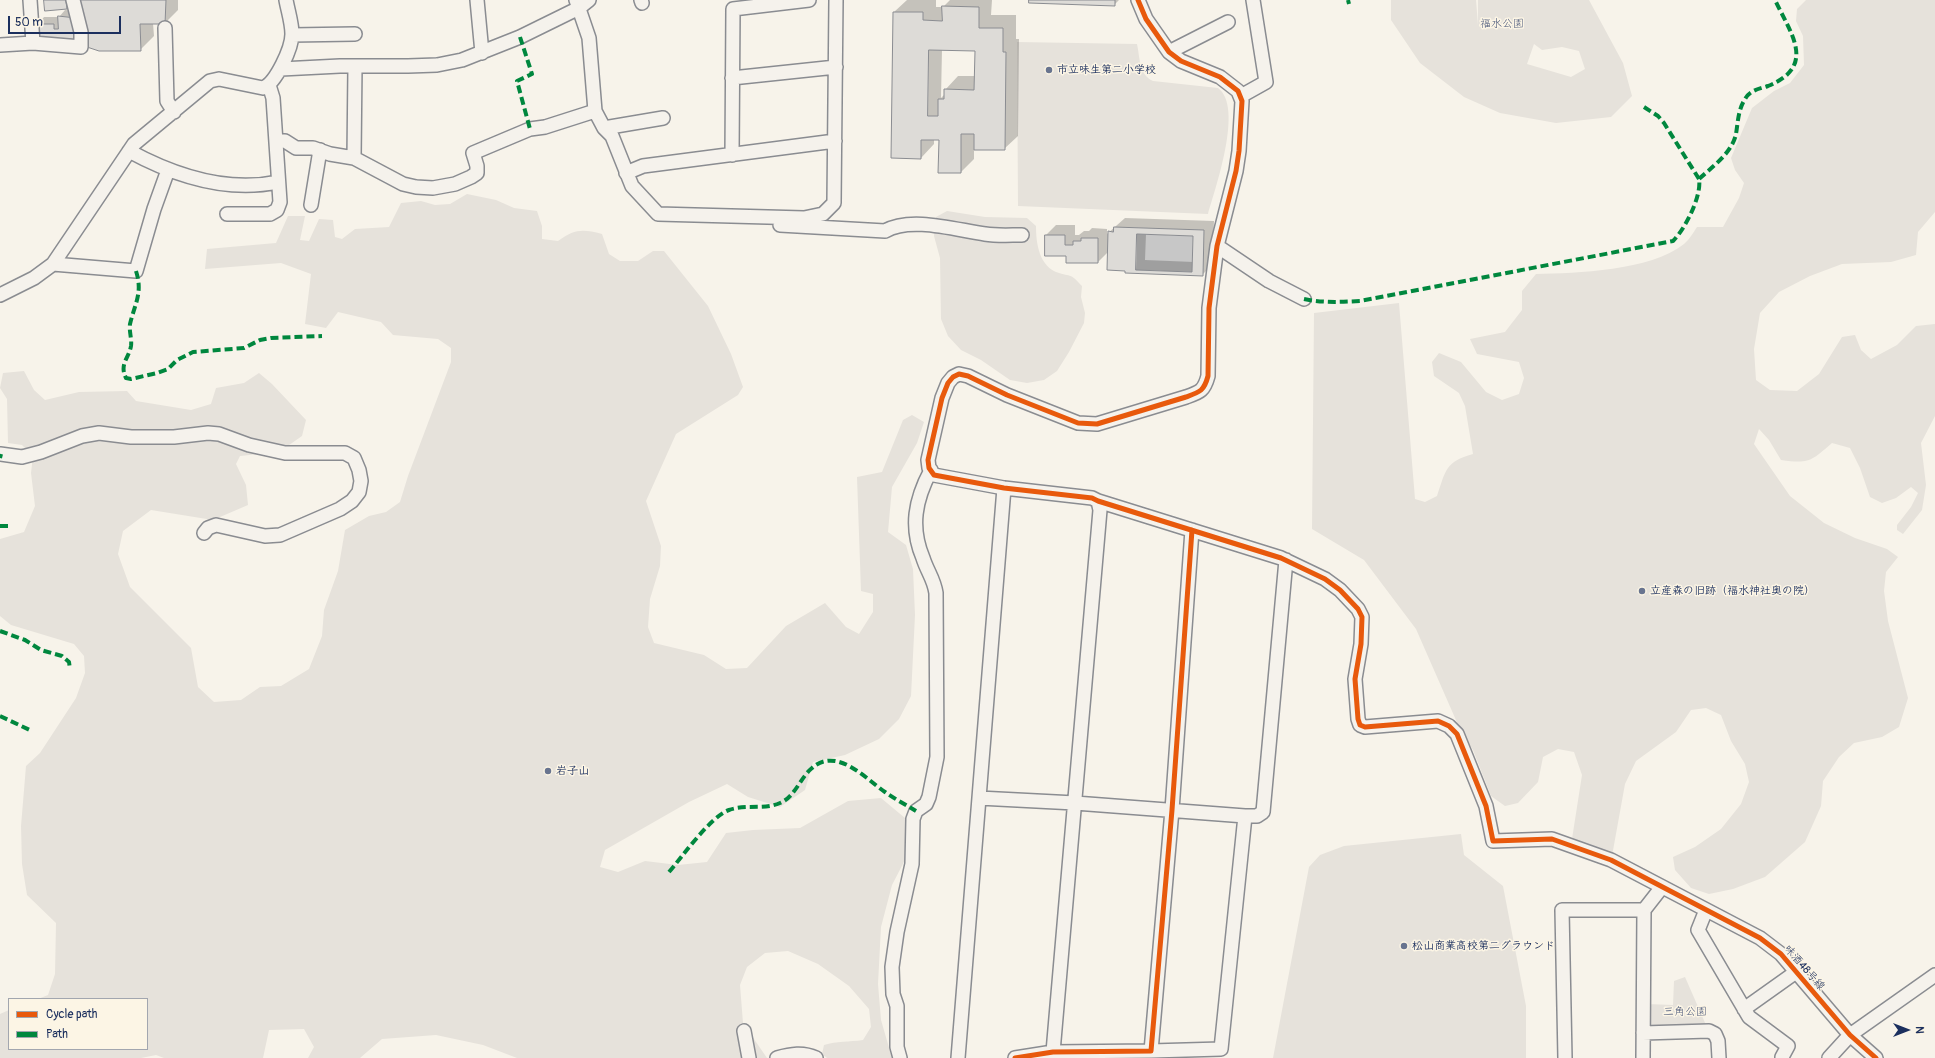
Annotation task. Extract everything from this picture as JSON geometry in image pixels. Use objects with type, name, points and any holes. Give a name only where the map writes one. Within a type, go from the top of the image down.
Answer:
[{"type":"street","points":[[30,0],[33,43]]},
{"type":"street","points":[[0,45],[33,43],[81,47],[81,32],[73,0]]},
{"type":"street","points":[[0,295],[34,278],[53,264],[134,144],[210,81],[219,79],[263,88],[270,85],[281,69],[292,35],[286,0]]},
{"type":"street","points":[[477,0],[482,53]]},
{"type":"street","points":[[732,155],[733,9],[809,0]]},
{"type":"street","points":[[281,69],[437,64],[462,60],[482,53],[581,3],[590,46],[596,111],[604,128],[612,136],[632,186],[658,214],[814,217],[823,214],[834,204],[836,0]]},
{"type":"street","points":[[1241,96],[1266,82],[1253,0]]},
{"type":"street","points":[[979,798],[1075,803],[1245,816],[1257,816],[1263,812],[1286,560],[1092,498],[1004,488],[934,475],[928,460],[942,398],[948,383],[953,377],[959,374],[968,376],[1007,396],[1078,423],[1088,424],[1097,424],[1199,392],[1206,386],[1208,376],[1209,308],[1217,246],[1238,158],[1241,96],[1233,85],[1220,77],[1181,61],[1169,52],[1146,19],[1141,1]]},
{"type":"street","points":[[1169,52],[1228,22]]},
{"type":"street","points":[[165,28],[167,101],[174,112]]},
{"type":"street","points":[[292,35],[355,34]]},
{"type":"street","points":[[354,158],[355,66]]},
{"type":"street","points":[[732,78],[836,67]]},
{"type":"street","points":[[226,214],[270,214],[277,210],[280,202],[273,98],[270,85]]},
{"type":"street","points":[[276,141],[285,141],[296,148],[320,150],[330,154],[354,158],[403,184],[433,188],[455,184],[477,173],[477,166],[473,153],[530,129],[544,127],[596,111]]},
{"type":"street","points":[[604,128],[663,118]]},
{"type":"street","points":[[626,173],[643,166],[835,141]]},
{"type":"street","points":[[311,205],[320,150]]},
{"type":"street","points":[[129,151],[168,170],[208,182],[261,185],[278,182]]},
{"type":"street","points":[[53,264],[136,271],[154,209],[168,170]]},
{"type":"street","points":[[772,217],[778,224],[786,226],[884,231],[894,226],[913,225],[950,227],[987,234],[1022,235]]},
{"type":"street","points":[[1217,246],[1269,281],[1304,299]]},
{"type":"street","points":[[0,454],[22,457],[41,452],[82,436],[99,433],[146,437],[174,437],[208,433],[219,434],[249,446],[285,453],[345,453],[354,458],[359,470],[361,481],[359,492],[352,501],[340,509],[280,535],[266,536],[216,525],[208,528],[204,532]]},
{"type":"street","points":[[900,1058],[897,1047],[897,1006],[893,994],[892,967],[912,864],[914,819],[916,811],[926,804],[929,797],[937,757],[936,592],[932,575],[923,560],[916,540],[914,528],[916,510],[923,484],[931,470]]},
{"type":"street","points":[[958,1058],[1004,488]]},
{"type":"street","points":[[1054,1055],[1100,510],[1098,501]]},
{"type":"street","points":[[1151,1051],[1172,810],[1192,530]]},
{"type":"street","name":"味酒48号線","points":[[1286,560],[1325,579],[1340,590],[1358,609],[1362,617],[1361,644],[1355,678],[1358,719],[1360,725],[1365,727],[1438,721],[1449,726],[1457,734],[1486,806],[1492,841],[1552,839],[1611,860],[1760,938],[1781,954],[1850,1035],[1876,1058]]},
{"type":"street","points":[[1015,1058],[1151,1051],[1221,1050],[1245,816]]},
{"type":"street","points":[[1643,1058],[1644,910],[1662,887]]},
{"type":"street","points":[[1565,1058],[1562,910],[1644,910]]},
{"type":"street","points":[[1706,910],[1698,930],[1749,1017],[1788,1046],[1782,1057]]},
{"type":"street","points":[[1744,1009],[1796,972]]},
{"type":"street","points":[[1829,1058],[1850,1035],[1935,975]]},
{"type":"street","points":[[744,1031],[749,1058]]},
{"type":"street","points":[[1643,1033],[1709,1031],[1715,1034],[1718,1041],[1719,1058]]},
{"type":"street","points":[[777,1058],[789,1054],[804,1054],[816,1058]]},
{"type":"green space","name":"福水公園","points":[[1391,0],[1476,0],[1478,25],[1478,0],[1589,0],[1623,63],[1632,96],[1611,117],[1556,123],[1500,113],[1464,97],[1420,63],[1391,20]],"holes":[[[1534,44],[1542,50],[1562,47],[1579,51],[1585,69],[1571,77],[1527,64]]]},
{"type":"green space","points":[[1806,0],[1935,0],[1935,212],[1918,232],[1916,255],[1891,262],[1842,264],[1810,276],[1779,292],[1760,313],[1754,349],[1756,380],[1770,390],[1797,391],[1819,374],[1842,337],[1855,335],[1861,350],[1871,359],[1897,345],[1916,326],[1935,324],[1935,416],[1921,443],[1926,485],[1922,510],[1903,534],[1897,530],[1897,525],[1911,507],[1918,493],[1911,487],[1896,498],[1882,503],[1870,497],[1860,468],[1850,448],[1832,443],[1810,460],[1798,462],[1781,460],[1769,440],[1759,429],[1754,444],[1790,496],[1824,523],[1855,538],[1887,549],[1898,557],[1886,572],[1884,591],[1888,621],[1908,698],[1899,727],[1882,737],[1854,743],[1839,757],[1823,781],[1821,806],[1805,842],[1765,877],[1733,889],[1709,894],[1691,888],[1675,870],[1673,857],[1695,847],[1721,829],[1741,804],[1749,782],[1745,764],[1731,741],[1721,715],[1706,708],[1691,710],[1676,732],[1636,761],[1625,784],[1612,856],[1572,839],[1582,775],[1574,752],[1558,749],[1543,757],[1538,782],[1518,803],[1505,806],[1491,796],[1473,750],[1459,727],[1416,629],[1364,560],[1312,529],[1314,313],[1399,303],[1415,499],[1425,502],[1437,496],[1448,468],[1457,460],[1473,454],[1465,406],[1459,393],[1434,376],[1432,362],[1439,353],[1461,362],[1486,392],[1502,400],[1519,394],[1524,378],[1519,362],[1477,354],[1470,339],[1505,332],[1522,310],[1522,291],[1536,274],[1572,273],[1613,269],[1633,265],[1670,253],[1684,244],[1697,227],[1723,227],[1739,198],[1744,183],[1735,170],[1731,158],[1752,108],[1774,91],[1790,83],[1804,65],[1803,36],[1796,21],[1797,9]]},
{"type":"green space","points":[[1017,42],[1137,44],[1145,75],[1153,81],[1218,88],[1225,98],[1228,112],[1228,130],[1221,168],[1208,214],[1018,206]]},
{"type":"green space","points":[[467,194],[496,200],[514,208],[537,211],[542,226],[542,239],[558,241],[569,234],[579,231],[589,231],[602,234],[609,254],[620,261],[638,261],[653,251],[664,251],[708,306],[731,354],[743,387],[738,395],[676,434],[646,501],[661,546],[660,566],[650,599],[648,627],[654,643],[704,655],[726,669],[747,668],[786,626],[825,603],[846,627],[859,634],[873,612],[873,594],[861,591],[857,477],[882,472],[903,420],[912,415],[924,422],[917,443],[892,487],[888,532],[906,545],[913,569],[915,615],[911,696],[899,719],[879,739],[845,755],[813,762],[805,790],[780,807],[748,797],[727,784],[689,802],[605,850],[600,867],[618,872],[645,861],[678,865],[707,862],[726,833],[800,828],[848,801],[881,798],[905,818],[906,858],[892,885],[881,927],[878,984],[881,1020],[892,1058],[827,1058],[822,1054],[824,1045],[863,1040],[871,1027],[869,1009],[849,986],[818,964],[788,951],[765,953],[747,967],[740,985],[743,1023],[767,1058],[517,1058],[483,1045],[436,1035],[382,1039],[360,1058],[308,1058],[314,1047],[304,1029],[269,1030],[263,1058],[164,1058],[156,1055],[141,1058],[0,1058],[0,1014],[8,1010],[8,1050],[148,1050],[148,998],[40,998],[48,995],[55,974],[56,923],[27,895],[22,864],[21,826],[26,766],[40,753],[76,698],[85,673],[84,656],[74,644],[11,625],[0,616],[0,539],[24,532],[35,506],[31,473],[33,456],[22,445],[8,443],[7,399],[0,388],[3,373],[24,371],[34,390],[45,400],[79,392],[127,391],[136,401],[191,410],[211,404],[216,388],[244,383],[259,373],[272,384],[306,420],[302,436],[279,452],[240,456],[236,464],[246,485],[248,505],[213,520],[151,510],[123,531],[118,554],[130,587],[191,648],[198,687],[214,702],[241,700],[260,687],[281,686],[309,669],[322,636],[324,610],[338,571],[345,530],[369,516],[386,512],[400,502],[408,476],[451,362],[451,348],[438,339],[393,335],[381,322],[338,312],[326,328],[305,324],[311,274],[281,263],[205,269],[207,249],[276,243],[288,216],[305,216],[300,240],[309,241],[319,219],[333,220],[335,237],[342,239],[355,229],[389,227],[401,203],[421,201],[435,205],[450,204]]},
{"type":"green space","points":[[947,211],[985,217],[1027,218],[1036,226],[1038,247],[1047,266],[1059,273],[1072,276],[1082,286],[1081,297],[1085,313],[1084,323],[1057,371],[1044,380],[1027,383],[1010,380],[981,360],[961,350],[948,336],[941,319],[940,258],[934,236],[936,217]]},
{"type":"green space","name":"松山商業高校第二グラウンド","points":[[1461,834],[1464,855],[1503,886],[1526,1006],[1526,1058],[1273,1058],[1309,867],[1320,855],[1344,846]]},
{"type":"green space","name":"三角公園","points":[[1685,977],[1706,1025],[1646,1027],[1647,1004],[1673,1005],[1674,981]]},
{"type":"shaded area","points":[[1137,234],[1193,236],[1192,272],[1136,270]]},
{"type":"building","points":[[44,0],[66,0],[67,9],[45,11]]},
{"type":"building","points":[[75,0],[166,0],[165,24],[140,24],[141,51],[99,51],[84,46]]},
{"type":"building","points":[[1029,0],[1115,0],[1115,6],[1029,3]]},
{"type":"building","points":[[942,6],[979,7],[979,28],[1003,28],[1003,52],[1006,52],[1005,150],[974,150],[974,134],[961,134],[961,173],[938,173],[939,140],[921,140],[921,159],[891,158],[893,12],[923,12],[923,20],[942,21]],"holes":[[[929,50],[975,51],[974,90],[944,89],[944,99],[938,99],[938,116],[928,116]]]},
{"type":"building","points":[[58,16],[76,18],[76,41],[37,41],[37,24],[54,24],[54,29],[58,29]]},
{"type":"building","points":[[1114,227],[1204,230],[1203,276],[1125,273],[1125,271],[1107,270],[1108,231],[1113,232]],"holes":[[[1137,234],[1193,236],[1192,272],[1136,270]]]},
{"type":"building","points":[[1045,235],[1065,235],[1065,245],[1073,245],[1073,241],[1081,241],[1081,238],[1098,238],[1098,263],[1066,263],[1066,256],[1045,256]]},
{"type":"marked path","points":[[1348,0],[1349,4]]},
{"type":"marked path","points":[[1304,299],[1325,302],[1360,301],[1673,241],[1683,229],[1692,212],[1698,194],[1699,179],[1721,159],[1734,141],[1740,112],[1747,96],[1755,90],[1768,86],[1783,78],[1792,69],[1796,59],[1796,48],[1788,25],[1775,0]]},
{"type":"marked path","points":[[520,37],[532,74],[517,81],[530,129]]},
{"type":"marked path","points":[[1644,107],[1658,116],[1664,123],[1699,179]]},
{"type":"marked path","points":[[136,271],[139,286],[136,304],[130,324],[131,346],[124,365],[124,373],[126,378],[131,379],[168,369],[177,360],[193,352],[244,348],[260,340],[271,338],[322,336]]},
{"type":"marked path","points":[[0,458],[1,454]]},
{"type":"marked path","points":[[0,526],[8,526]]},
{"type":"marked path","points":[[0,631],[25,640],[41,650],[62,656],[69,662],[70,669]]},
{"type":"marked path","points":[[0,716],[32,731]]},
{"type":"marked path","points":[[669,872],[706,828],[722,814],[735,808],[768,806],[780,803],[794,792],[812,768],[822,762],[841,762],[851,767],[889,795],[916,811]]},
{"type":"cycle path","points":[[1138,0],[1146,19],[1169,52],[1181,61],[1220,77],[1238,91],[1242,101],[1239,151],[1236,171],[1217,246],[1209,308],[1208,376],[1205,385],[1201,390],[1191,395],[1097,424],[1078,423],[1007,395],[968,376],[959,374],[953,377],[948,383],[942,398],[928,460],[929,468],[934,475],[1004,488],[1092,498],[1281,558],[1325,579],[1340,590],[1358,609],[1362,617],[1361,644],[1355,679],[1358,719],[1360,725],[1365,727],[1438,721],[1449,726],[1457,734],[1486,806],[1493,841],[1552,839],[1611,860],[1760,938],[1781,954],[1850,1035],[1876,1058]]},
{"type":"cycle path","points":[[1015,1058],[1053,1052],[1151,1051],[1172,810],[1192,530]]},
{"type":"place","name":"市立味生第二小学校","points":[[1049,70]]},
{"type":"place","name":"立産森の旧跡（福水神社奥の院）","points":[[1642,591]]},
{"type":"place","name":"岩子山","points":[[548,771]]},
{"type":"place","name":"松山商業高校第二グラウンド","points":[[1404,946]]}]
